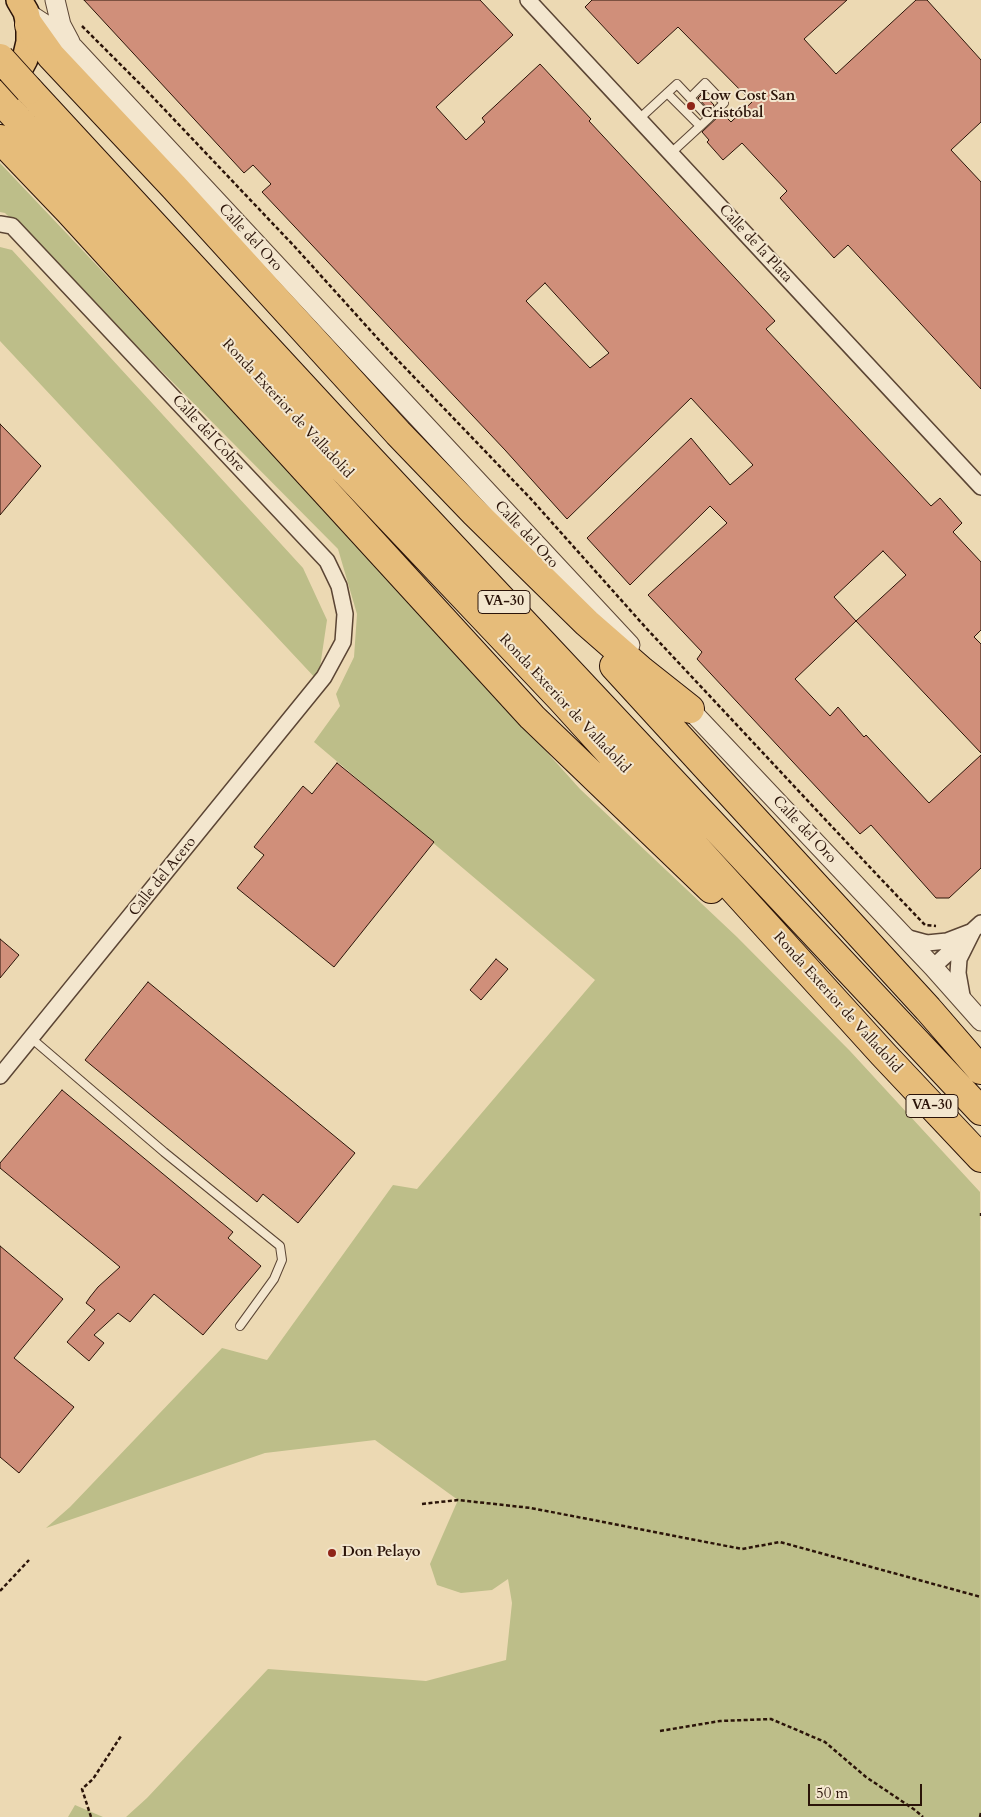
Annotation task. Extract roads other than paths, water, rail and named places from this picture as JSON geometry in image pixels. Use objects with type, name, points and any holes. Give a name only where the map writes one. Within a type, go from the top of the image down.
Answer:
[{"type":"highway","points":[[3,100],[25,59],[29,42],[25,12]]},
{"type":"highway","points":[[25,12],[51,56],[475,513],[587,624],[642,672],[690,709]]},
{"type":"highway","name":"Ronda Exterior de Valladolid","points":[[0,58],[350,438],[981,1111]]},
{"type":"highway","name":"Ronda Exterior de Valladolid","points":[[3,100],[332,458],[561,699],[883,1054],[981,1158]]},
{"type":"highway","points":[[0,139],[68,210],[532,717],[883,1054]]},
{"type":"highway","points":[[475,513],[928,1009],[981,1070]]},
{"type":"street","name":"Calle del Oro","points":[[55,0],[61,24],[73,47]]},
{"type":"street","name":"Calle de la Plata","points":[[528,0],[981,487]]},
{"type":"street","name":"Calle del Oro","points":[[25,12],[49,27],[73,47],[495,502],[905,937],[981,1021]]},
{"type":"street","name":"Calle del Cobre","points":[[0,224],[12,226],[327,561],[339,586],[345,614],[344,642],[324,677]]},
{"type":"street","name":"Calle del Acero","points":[[0,1076],[324,677]]},
{"type":"street","points":[[905,937],[927,943],[947,941],[977,927]]},
{"type":"street","points":[[933,968],[977,927]]},
{"type":"street","points":[[964,1001],[958,973],[959,960],[977,927]]},
{"type":"lane","points":[[671,153],[724,103],[705,83],[690,98]]},
{"type":"lane","points":[[639,119],[677,84],[708,118]]},
{"type":"lane","points":[[667,93],[700,126]]},
{"type":"lane","points":[[31,1038],[164,1152],[280,1246],[282,1260],[274,1279],[240,1326]]},
{"type":"place","name":"Low Cost San Cristóbal","points":[[691,106]]},
{"type":"place","name":"Don Pelayo","points":[[332,1553]]}]
